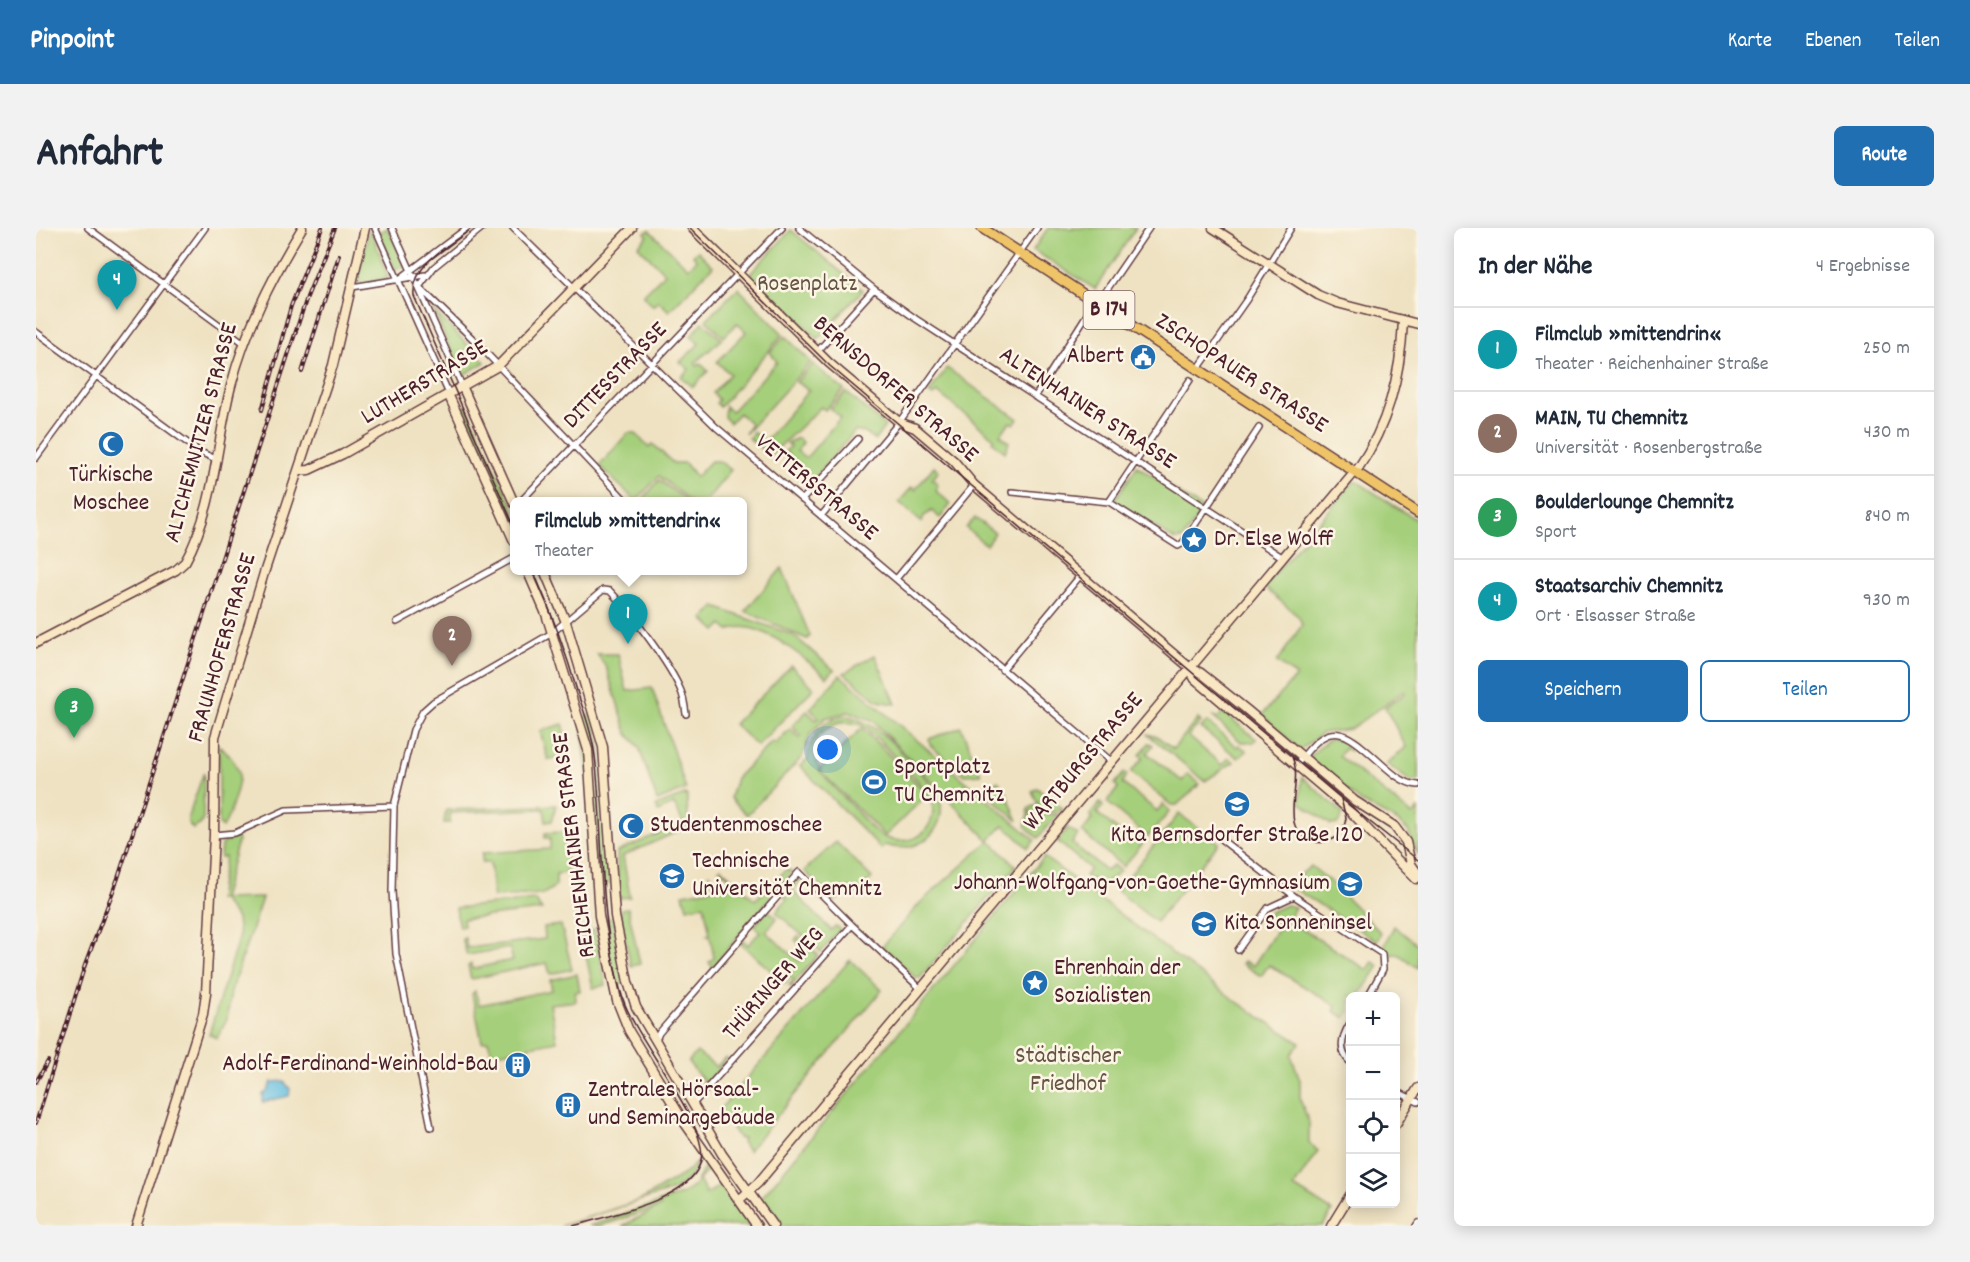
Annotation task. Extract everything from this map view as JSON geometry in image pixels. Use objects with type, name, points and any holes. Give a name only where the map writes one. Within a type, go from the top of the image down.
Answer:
[{"type":"main road","name":"ZSCHOPAUER STRASSE","points":[[982,228],[1418,513]]},
{"type":"street","points":[[88,228],[244,343]]},
{"type":"street","points":[[36,458],[205,228]]},
{"type":"street","name":"ALTCHEMNITZER STRASSE","points":[[36,643],[176,570],[185,562],[205,507],[218,460],[231,387],[244,343],[268,285],[302,228]]},
{"type":"street","name":"FRAUNHOFERSTRASSE","points":[[136,1226],[202,1014],[208,971],[214,835],[215,737],[333,365],[365,228]]},
{"type":"street","points":[[375,228],[510,532]]},
{"type":"street","points":[[392,228],[511,497]]},
{"type":"street","points":[[398,280],[412,272],[467,228]]},
{"type":"street","points":[[352,287],[415,279],[425,275],[482,228]]},
{"type":"street","name":"VETTERSSTRASSE","points":[[513,228],[716,427],[1111,761]]},
{"type":"street","name":"LUTHERSTRASSE","points":[[298,471],[309,470],[317,466],[449,396],[498,366],[632,228]]},
{"type":"street","name":"BERNSDORFER STRASSE","points":[[692,228],[817,352],[898,422],[915,428],[954,461],[974,486],[1189,667],[1203,675],[1300,761],[1418,879]]},
{"type":"street","points":[[738,274],[782,228]]},
{"type":"street","points":[[799,228],[874,289],[817,352]]},
{"type":"street","points":[[820,516],[898,422],[1037,228]]},
{"type":"street","points":[[1106,291],[1149,228]]},
{"type":"street","points":[[1213,228],[1318,295],[1337,303],[1418,324]]},
{"type":"street","points":[[1198,369],[1291,228]]},
{"type":"street","name":"DITTESSTRASSE","points":[[524,497],[738,274]]},
{"type":"street","points":[[419,287],[425,275]]},
{"type":"street","points":[[419,287],[437,302],[623,497]]},
{"type":"street","name":"ALTENHAINER STRASSE","points":[[874,289],[954,345],[1282,557]]},
{"type":"street","points":[[1035,397],[1086,316]]},
{"type":"street","points":[[1403,321],[1418,317]]},
{"type":"street","name":"WARTBURGSTRASSE","points":[[739,1200],[749,1193],[1354,471],[1371,448],[1391,400],[1403,349],[1403,321]]},
{"type":"street","points":[[36,332],[200,452],[218,460]]},
{"type":"street","points":[[1109,502],[1190,380]]},
{"type":"street","points":[[1012,492],[1109,502],[1178,546],[1183,543],[1259,428]]},
{"type":"street","points":[[802,500],[858,439]]},
{"type":"street","points":[[896,579],[974,486]]},
{"type":"street","points":[[398,622],[510,560]]},
{"type":"street","name":"REICHENHAINER STRASSE","points":[[529,575],[552,633],[588,750],[599,916],[617,1001],[629,1031],[684,1122],[758,1226]]},
{"type":"street","name":"REICHENHAINER STRASSE","points":[[546,575],[566,622],[603,747],[614,905],[625,969],[636,1007],[693,1104],[749,1193],[773,1226]]},
{"type":"street","points":[[1002,670],[1080,576]]},
{"type":"street","points":[[431,1127],[396,954],[391,863],[394,806],[413,730],[423,711],[451,690],[552,633],[599,592],[610,591],[628,611],[676,681],[682,692],[686,714]]},
{"type":"street","points":[[1300,761],[1323,736],[1342,734],[1354,740],[1398,778],[1418,785]]},
{"type":"street","name":"BERNSDORFER STRASSE","points":[[1300,761],[1361,806],[1394,826],[1406,842],[1411,864],[1418,874]]},
{"type":"street","points":[[214,835],[235,833],[286,810],[394,806]]},
{"type":"street","points":[[1222,840],[1294,897],[1379,950],[1383,958],[1383,969],[1370,992]]},
{"type":"street","name":"THÜRINGER WEG","points":[[655,1042],[658,1034],[799,872],[852,925],[693,1104]]},
{"type":"street","points":[[1238,950],[1268,908],[1285,898],[1294,897]]},
{"type":"street","points":[[852,925],[921,989]]},
{"type":"street","points":[[1346,1031],[1343,1050],[1346,1055]]},
{"type":"street","points":[[1400,1118],[1414,1101],[1418,1088]]},
{"type":"street","points":[[1400,1093],[1414,1101]]},
{"type":"street","points":[[1331,1226],[1346,1202]]},
{"type":"green space","points":[[388,228],[405,266],[395,270],[379,232]]},
{"type":"green space","points":[[1048,228],[1136,228],[1095,289],[1033,250]]},
{"type":"green space","points":[[649,230],[688,268],[697,260],[693,255],[698,251],[713,266],[669,311],[658,301],[653,306],[643,295],[665,273],[638,246],[648,236],[645,233]]},
{"type":"green space","name":"Rosenplatz","points":[[791,230],[863,290],[818,339],[750,274]]},
{"type":"green space","points":[[369,231],[372,233],[388,278],[361,284],[358,281]]},
{"type":"green space","points":[[738,288],[783,334],[720,407],[716,403],[719,400],[713,393],[730,374],[717,362],[746,332],[737,323],[724,337],[706,320]]},
{"type":"green space","points":[[429,300],[437,314],[485,362],[462,376]]},
{"type":"green space","points":[[703,322],[722,339],[695,363],[697,366],[700,363],[708,371],[693,387],[681,377],[689,369],[680,362],[699,344],[691,336]]},
{"type":"green space","points":[[785,336],[811,362],[745,434],[751,424],[739,413],[730,423],[724,417],[725,406],[731,412],[777,362],[770,352]]},
{"type":"green space","points":[[813,364],[844,390],[825,410],[821,407],[770,456],[749,438],[753,432],[765,441],[809,390],[796,382]]},
{"type":"green space","points":[[947,368],[1018,419],[1014,424],[1010,422],[1000,435],[1009,442],[1005,452],[992,441],[994,438],[937,392],[933,396],[929,393]]},
{"type":"green space","points":[[846,392],[885,426],[875,440],[865,433],[855,431],[812,481],[792,465],[795,461],[785,452],[790,446],[787,443],[798,438],[803,443],[797,451],[806,458],[841,417],[830,409]]},
{"type":"green space","points":[[466,406],[510,500],[510,521],[508,522],[458,410]]},
{"type":"green space","points":[[628,433],[635,433],[649,448],[653,444],[673,463],[685,463],[696,477],[711,461],[719,461],[731,470],[709,497],[685,497],[659,476],[640,497],[632,497],[599,466]]},
{"type":"green space","points":[[934,466],[939,471],[932,479],[938,484],[936,491],[951,504],[940,518],[932,511],[924,516],[922,523],[899,502],[912,487],[915,490]]},
{"type":"green space","points":[[1137,466],[1203,509],[1183,539],[1175,540],[1114,501]]},
{"type":"green space","points":[[659,480],[682,497],[645,497]]},
{"type":"green space","points":[[1353,482],[1358,482],[1418,521],[1418,781],[1410,781],[1387,764],[1406,747],[1385,707],[1405,694],[1404,691],[1350,729],[1322,733],[1300,750],[1262,715],[1296,676],[1277,662],[1302,625],[1299,617],[1264,587]]},
{"type":"green space","points":[[975,518],[995,533],[986,545],[966,528]]},
{"type":"green space","points":[[782,568],[810,636],[807,639],[745,611]]},
{"type":"green space","points":[[715,607],[793,635],[834,670],[827,677],[781,642],[753,629],[740,627],[729,631],[722,625],[716,631],[703,619]]},
{"type":"green space","points":[[597,654],[618,654],[627,691],[652,688],[686,789],[657,801],[639,747],[627,733],[606,667]]},
{"type":"green space","points":[[875,655],[896,704],[878,701],[844,673]]},
{"type":"green space","points":[[791,666],[814,688],[757,746],[734,724]]},
{"type":"green space","points":[[840,675],[1035,840],[1028,848],[1004,825],[989,840],[1016,866],[920,978],[916,978],[882,947],[920,903],[989,841],[872,720],[848,712],[825,718],[810,735],[802,757],[747,815],[730,798],[736,778],[772,742],[775,744],[790,729],[799,738],[801,736],[792,726],[807,711],[816,720],[819,718],[810,709]]},
{"type":"green space","points":[[1223,712],[1256,739],[1254,742],[1241,742],[1212,716],[1218,718]]},
{"type":"green space","points":[[593,714],[600,744],[610,884],[599,885],[581,718]]},
{"type":"green space","points":[[843,716],[856,718],[882,734],[937,791],[941,804],[941,816],[930,836],[910,847],[898,848],[885,845],[881,849],[800,766],[808,759],[811,744],[818,731],[835,718]],"holes":[[[839,723],[857,724],[870,731],[919,781],[931,801],[933,811],[931,821],[924,832],[901,841],[886,838],[868,824],[825,776],[814,753],[815,741],[823,731]]]},
{"type":"green space","points":[[1198,719],[1201,722],[1188,736],[1222,765],[1229,758],[1234,762],[1205,781],[1147,734],[1158,737],[1173,749]]},
{"type":"green space","points":[[1207,722],[1237,747],[1239,745],[1247,751],[1238,758],[1201,728]]},
{"type":"green space","points":[[563,724],[570,752],[548,760],[540,731]]},
{"type":"green space","points":[[961,727],[981,774],[965,775],[930,745],[929,739]]},
{"type":"green space","name":"Sportplatz TU Chemnitz","points":[[862,728],[928,794],[885,836],[819,770]]},
{"type":"green space","points":[[1334,739],[1348,741],[1354,746],[1350,751],[1345,748],[1339,756],[1412,815],[1418,809],[1418,855],[1408,831],[1397,821],[1361,802],[1310,760],[1310,756],[1327,741]]},
{"type":"green space","points":[[1149,743],[1153,745],[1147,753],[1182,781],[1188,774],[1200,784],[1177,805],[1171,805],[1131,772],[1143,758],[1140,755]]},
{"type":"green space","points":[[219,746],[231,757],[239,773],[234,802],[222,828],[219,824]]},
{"type":"green space","points":[[204,772],[203,819],[201,824],[193,829],[188,823],[188,817]]},
{"type":"green space","points":[[1124,773],[1127,775],[1122,783],[1157,811],[1163,804],[1170,811],[1148,837],[1107,802],[1118,788],[1115,784]]},
{"type":"green space","points":[[1302,777],[1343,813],[1338,824],[1331,825],[1300,802]]},
{"type":"green space","points":[[998,781],[1006,792],[1018,821],[983,790],[988,784]]},
{"type":"green space","points":[[1037,788],[1062,808],[1061,811],[1028,812],[1028,809],[1038,804],[1032,791]]},
{"type":"green space","points":[[687,794],[688,827],[623,856],[630,897],[619,898],[617,852],[683,823],[674,804],[658,812],[656,806]]},
{"type":"green space","points":[[1100,803],[1103,806],[1097,813],[1131,841],[1137,834],[1145,841],[1123,867],[1082,832],[1093,818],[1090,815]]},
{"type":"green space","points":[[556,805],[552,821],[546,822],[544,809],[450,813],[450,823],[444,823],[446,810]]},
{"type":"green space","points":[[1029,814],[1058,814],[1038,838],[1025,826]]},
{"type":"green space","points":[[1179,814],[1219,843],[1156,922],[1117,891]]},
{"type":"green space","points":[[1068,828],[1078,835],[1072,843],[1106,871],[1113,865],[1120,871],[1104,885],[1085,876],[1090,869],[1057,841]]},
{"type":"green space","points":[[565,832],[567,873],[556,874],[556,886],[543,894],[493,897],[490,863],[482,863],[482,853],[550,849],[550,838],[545,838],[545,833]]},
{"type":"green space","points":[[236,836],[238,841],[222,899],[262,898],[231,991],[227,1019],[217,1038],[209,1034],[239,936],[237,919],[222,900],[218,900],[225,857],[220,858],[221,845]]},
{"type":"green space","points":[[836,842],[872,878],[857,893],[849,887],[836,901],[804,871]]},
{"type":"green space","name":"Städtischer Friedhof","points":[[1044,857],[1237,1002],[1300,1043],[1291,1055],[1300,1080],[1300,1099],[1309,1123],[1309,1143],[1318,1151],[1294,1187],[1332,1211],[1323,1226],[783,1226],[761,1198]]},
{"type":"green space","points":[[1311,866],[1333,884],[1381,933],[1377,941],[1288,885]]},
{"type":"green space","points":[[721,868],[755,900],[787,869],[792,872],[713,967],[709,962],[714,958],[710,936],[707,935],[710,934],[704,905],[687,908],[683,894],[711,889],[709,873],[724,886],[730,878],[719,869]]},
{"type":"green space","points":[[797,877],[801,881],[793,891],[831,930],[836,926],[840,930],[821,952],[776,912],[787,899],[783,894]]},
{"type":"green space","points":[[535,900],[542,910],[463,919],[464,926],[459,927],[456,908]]},
{"type":"green space","points":[[1286,905],[1295,907],[1288,920],[1367,970],[1373,962],[1379,966],[1362,992],[1346,992],[1345,1018],[1334,1011],[1336,1006],[1269,965],[1261,976],[1242,964],[1244,961],[1253,966],[1279,927],[1266,918],[1270,912]]},
{"type":"green space","points":[[628,908],[640,964],[631,966],[620,915],[622,909]]},
{"type":"green space","points":[[768,910],[777,918],[766,932],[799,961],[808,952],[795,940],[798,936],[818,955],[791,987],[789,985],[794,980],[791,977],[785,983],[740,943],[743,940],[748,945],[760,932],[754,926]]},
{"type":"green space","points":[[613,918],[626,983],[615,985],[602,920]]},
{"type":"green space","points":[[561,925],[572,969],[550,974],[547,963],[471,979],[468,966],[471,964],[472,969],[512,960],[510,948],[467,955],[462,939],[465,938],[467,948],[545,939],[544,927]]},
{"type":"green space","points":[[1394,926],[1418,945],[1418,968],[1398,954],[1386,955],[1383,949]]},
{"type":"green space","points":[[595,930],[606,985],[593,988],[581,932]]},
{"type":"green space","points":[[850,960],[882,990],[748,1151],[742,1142],[743,1138],[739,1139],[720,1109]]},
{"type":"green space","points":[[577,974],[580,991],[575,992],[576,1001],[550,1004],[557,1041],[492,1054],[488,1041],[482,1042],[472,994],[475,991],[479,1005],[552,990],[550,980]]},
{"type":"green space","points":[[697,1052],[716,1067],[725,1058],[727,1059],[706,1084],[688,1062]]},
{"type":"green space","points":[[698,1161],[692,1175],[676,1189],[561,1226],[641,1200],[684,1174]]},
{"type":"green space","points":[[706,1165],[709,1169],[699,1180],[706,1194],[720,1186],[750,1226],[622,1226],[662,1206],[600,1226],[589,1226],[683,1194],[695,1185]]},
{"type":"water","points":[[284,1081],[290,1089],[289,1096],[263,1102],[263,1094],[267,1092],[272,1082]]},
{"type":"tram line","points":[[472,228],[425,265],[415,285],[414,296],[510,517]]},
{"type":"tram line","points":[[690,228],[830,366],[1350,806],[1418,860]]},
{"type":"tram line","points":[[535,575],[563,647],[592,740],[598,786],[605,909],[609,939],[623,999],[630,1016],[694,1125],[700,1144],[701,1160],[695,1174],[683,1186],[666,1196],[627,1211],[573,1226]]},
{"type":"tram line","points":[[1292,757],[1295,768],[1293,816],[1296,827],[1302,835],[1313,841],[1321,842],[1335,838],[1343,829],[1346,818],[1341,799]]},
{"type":"railway","points":[[262,410],[291,306],[322,228]]},
{"type":"railway","points":[[36,1123],[85,965],[118,878],[307,297],[335,228]]},
{"type":"railway","points":[[302,372],[339,255]]},
{"type":"railway","points":[[36,1082],[48,1061]]},
{"type":"place","name":"Staatsarchiv Chemnitz","points":[[117,310]]},
{"type":"place","name":"Albert","points":[[1143,357]]},
{"type":"place","name":"Türkische Moschee","points":[[111,444]]},
{"type":"place","name":"Dr. Else Wolff","points":[[1194,540]]},
{"type":"place","name":"Filmclub »mittendrin«","points":[[628,644]]},
{"type":"place","name":"MAIN, TU Chemnitz","points":[[452,666]]},
{"type":"place","name":"Boulderlounge Chemnitz","points":[[74,738]]},
{"type":"place","name":"Sportplatz TU Chemnitz","points":[[874,782]]},
{"type":"place","name":"Kita Bernsdorfer Straße 120","points":[[1237,804]]},
{"type":"place","name":"Studentenmoschee","points":[[631,826]]},
{"type":"place","name":"Technische Universität Chemnitz","points":[[672,876]]},
{"type":"place","name":"Johann-Wolfgang-von-Goethe-Gymnasium","points":[[1350,884]]},
{"type":"place","name":"Kita Sonneninsel","points":[[1204,924]]},
{"type":"place","name":"Ehrenhain der Sozialisten","points":[[1035,983]]},
{"type":"place","name":"Adolf-Ferdinand-Weinhold-Bau","points":[[518,1065]]},
{"type":"place","name":"Zentrales Hörsaal- und Seminargebäude","points":[[568,1105]]}]
